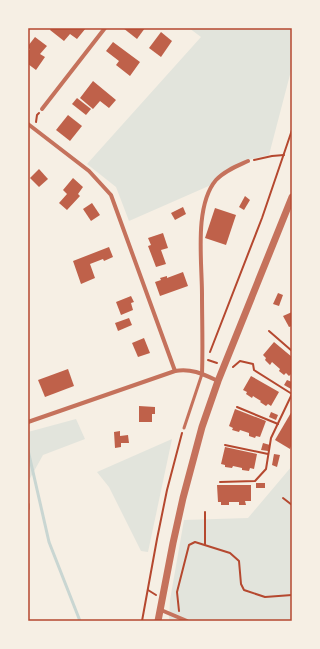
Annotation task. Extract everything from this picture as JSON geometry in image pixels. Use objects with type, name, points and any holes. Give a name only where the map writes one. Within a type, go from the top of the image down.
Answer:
[{"type":"street","points":[[42,110],[106,28]]},
{"type":"street","points":[[28,124],[89,171],[111,195],[175,371]]},
{"type":"street","points":[[202,374],[201,230],[205,200],[216,180],[232,169],[248,162]]},
{"type":"street","points":[[158,621],[182,498],[198,441],[218,381],[292,197]]},
{"type":"street","points":[[28,422],[175,371],[184,370],[202,374],[218,381]]},
{"type":"street","points":[[161,610],[187,621]]},
{"type":"lane","points":[[184,428],[202,374]]},
{"type":"lane","points":[[28,504],[28,509]]},
{"type":"path","points":[[34,129],[37,115],[42,110]]},
{"type":"path","points":[[210,352],[262,218],[292,130]]},
{"type":"path","points":[[248,162],[272,156],[284,155]]},
{"type":"path","points":[[268,331],[292,350]]},
{"type":"path","points":[[220,482],[255,481],[266,469],[271,438],[292,394],[254,370],[253,364]]},
{"type":"path","points":[[237,408],[278,424]]},
{"type":"path","points":[[142,621],[156,539],[167,490],[184,428]]},
{"type":"path","points":[[225,446],[268,454]]},
{"type":"path","points":[[283,498],[292,505]]},
{"type":"path","points":[[205,512],[205,545]]},
{"type":"path","points":[[180,618],[177,592],[189,545],[194,542],[230,553],[239,561],[241,584],[244,590],[264,597],[292,595]]},
{"type":"shaded area","points":[[189,28],[292,28],[292,67],[269,155],[247,160],[231,168],[211,185],[129,221],[116,187],[87,164],[201,37]]},
{"type":"shaded area","points":[[76,419],[85,439],[43,455],[28,482],[28,432]]},
{"type":"shaded area","points":[[172,439],[148,552],[141,551],[109,487],[97,472]]},
{"type":"shaded area","points":[[292,466],[292,621],[169,621],[170,600],[184,520],[248,518]]},
{"type":"building","points":[[51,28],[86,28],[77,39],[70,34],[64,41],[50,30]]},
{"type":"building","points":[[123,28],[145,28],[137,39]]},
{"type":"building","points":[[161,32],[172,41],[161,57],[149,48]]},
{"type":"building","points":[[35,37],[47,46],[40,54],[45,57],[36,70],[28,64],[28,52],[30,49],[28,46]]},
{"type":"building","points":[[113,42],[140,62],[130,76],[116,65],[119,61],[106,51]]},
{"type":"building","points":[[93,81],[116,100],[109,108],[100,101],[93,109],[80,98]]},
{"type":"building","points":[[77,98],[91,109],[86,115],[72,104]]},
{"type":"building","points":[[68,115],[82,126],[70,141],[56,130]]},
{"type":"building","points":[[39,169],[48,179],[39,187],[30,178]]},
{"type":"building","points":[[73,178],[83,187],[78,194],[80,196],[67,210],[59,203],[67,194],[63,190]]},
{"type":"building","points":[[245,196],[250,200],[244,210],[239,207]]},
{"type":"building","points":[[92,203],[100,215],[91,221],[83,209]]},
{"type":"building","points":[[183,207],[186,214],[175,220],[171,213]]},
{"type":"building","points":[[215,208],[236,215],[226,245],[205,238]]},
{"type":"building","points":[[163,233],[168,248],[161,250],[166,264],[156,267],[148,246],[151,245],[148,238]]},
{"type":"building","points":[[109,247],[113,257],[104,261],[103,259],[90,264],[95,278],[81,284],[73,261]]},
{"type":"building","points":[[183,272],[188,286],[160,296],[155,282],[161,280],[160,278],[167,276],[167,278]]},
{"type":"building","points":[[278,293],[283,295],[279,306],[273,304]]},
{"type":"building","points":[[131,296],[134,302],[131,303],[133,310],[121,315],[116,302]]},
{"type":"building","points":[[292,312],[292,326],[289,327],[283,316]]},
{"type":"building","points":[[129,318],[132,325],[118,331],[115,323]]},
{"type":"building","points":[[144,338],[150,353],[138,357],[132,343]]},
{"type":"building","points":[[274,342],[292,357],[292,373],[289,376],[286,373],[284,375],[279,371],[280,369],[272,362],[270,365],[265,360],[266,358],[263,355]]},
{"type":"building","points":[[68,369],[74,386],[45,397],[38,380]]},
{"type":"building","points":[[251,376],[279,392],[271,406],[268,404],[266,406],[253,396],[252,398],[243,390]]},
{"type":"building","points":[[287,380],[292,382],[291,389],[284,385]]},
{"type":"building","points":[[139,406],[155,407],[155,414],[152,414],[152,422],[139,422]]},
{"type":"building","points":[[235,409],[266,421],[260,437],[256,436],[255,438],[249,436],[249,433],[240,430],[239,432],[232,430],[233,428],[229,426]]},
{"type":"building","points":[[292,411],[292,444],[290,449],[275,440]]},
{"type":"building","points":[[271,412],[278,415],[276,420],[269,417]]},
{"type":"building","points":[[120,431],[120,436],[128,435],[129,443],[121,443],[121,447],[115,448],[114,432]]},
{"type":"building","points":[[263,443],[270,445],[268,451],[261,450]]},
{"type":"building","points":[[225,447],[257,454],[254,469],[250,468],[249,471],[242,470],[242,468],[233,466],[232,468],[225,467],[225,465],[221,464]]},
{"type":"building","points":[[274,454],[280,455],[277,467],[272,465]]},
{"type":"building","points":[[256,483],[265,483],[265,488],[256,488]]},
{"type":"building","points":[[217,485],[251,485],[251,501],[245,501],[246,505],[239,505],[239,502],[229,502],[229,505],[221,505],[221,502],[218,502]]},
{"type":"waterway","points":[[28,450],[49,542],[80,621]]}]
